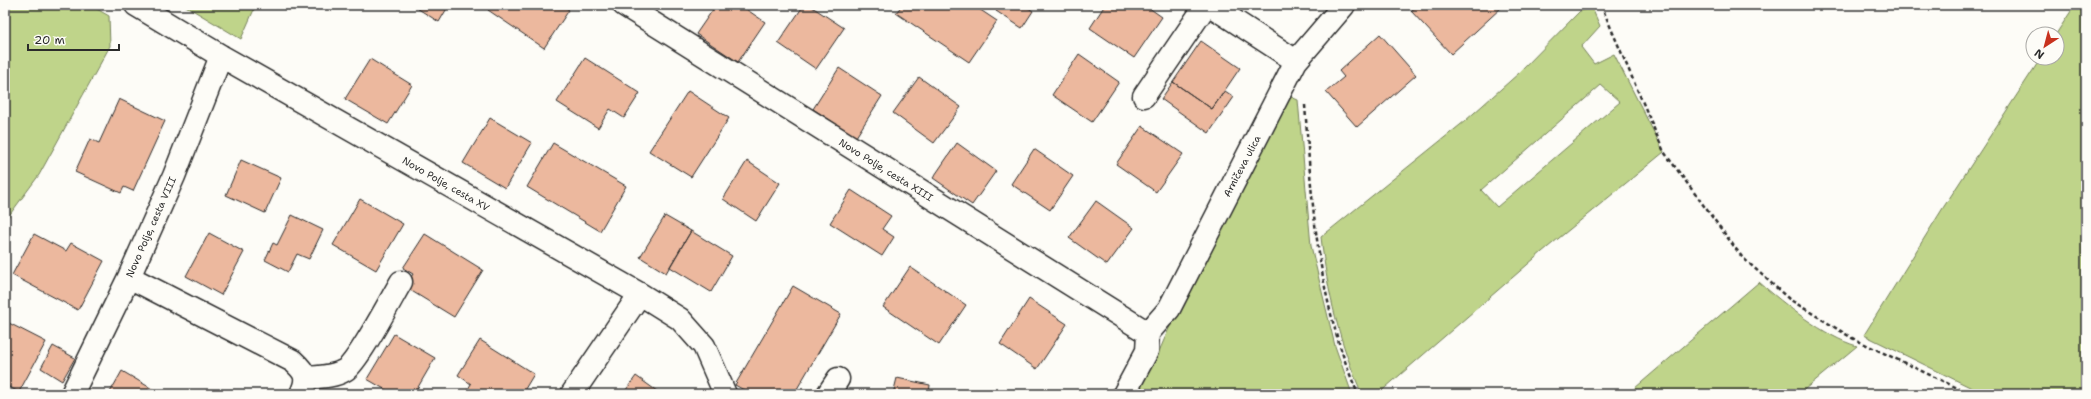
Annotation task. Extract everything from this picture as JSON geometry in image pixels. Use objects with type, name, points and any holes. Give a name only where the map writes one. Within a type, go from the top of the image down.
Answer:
[{"type":"street","name":"Novo Polje, cesta XV","points":[[136,5],[221,56],[640,294],[680,319],[704,346],[725,394]]},
{"type":"street","name":"Novo Polje, cesta XIII","points":[[624,5],[1148,333]]},
{"type":"street","points":[[1144,96],[1206,5]]},
{"type":"street","points":[[1210,5],[1296,61]]},
{"type":"street","name":"Arničeva ulica","points":[[1148,333],[1169,309],[1296,61],[1344,5]]},
{"type":"street","name":"Novo Polje, cesta VIII","points":[[72,394],[129,277],[174,176],[221,56]]},
{"type":"street","points":[[129,277],[293,361],[304,372],[304,386],[345,370],[356,358],[401,282]]},
{"type":"street","points":[[572,394],[640,294]]},
{"type":"street","points":[[1124,394],[1147,351],[1148,333]]},
{"type":"path","points":[[1601,5],[1664,152],[1742,257],[1789,299],[1852,338],[1970,394]]},
{"type":"path","points":[[1305,100],[1314,227],[1320,266],[1339,345],[1358,394]]},
{"type":"green space","points":[[5,5],[90,5],[109,16],[110,46],[39,175],[5,221]]},
{"type":"green space","points":[[184,5],[256,5],[241,39]]},
{"type":"green space","points":[[2075,5],[2086,5],[2086,394],[1984,394],[1864,335],[1943,208],[2036,66],[2065,66],[2065,26],[2061,26]]},
{"type":"green space","points":[[1592,8],[1600,26],[1581,47],[1594,64],[1614,54],[1664,152],[1542,252],[1378,394],[1362,394],[1341,337],[1327,277],[1321,237],[1465,121],[1519,73],[1580,11]],"holes":[[[1601,85],[1620,102],[1497,207],[1481,190]]]},
{"type":"green space","points":[[1291,97],[1298,100],[1311,246],[1335,346],[1352,394],[1135,394],[1154,363],[1177,310],[1267,136]]},
{"type":"green space","points":[[1759,282],[1805,319],[1845,342],[1857,346],[1799,394],[1628,394]]},
{"type":"building","points":[[412,5],[449,5],[439,22]]},
{"type":"building","points":[[492,5],[562,5],[569,10],[544,48],[488,10]]},
{"type":"building","points":[[716,5],[740,5],[765,22],[738,62],[696,34]]},
{"type":"building","points":[[804,5],[809,5],[844,28],[816,69],[778,43]]},
{"type":"building","points":[[902,5],[973,5],[997,21],[969,62],[896,13]]},
{"type":"building","points":[[1001,5],[1024,5],[1033,11],[1022,28],[996,11]]},
{"type":"building","points":[[1105,5],[1145,5],[1162,17],[1134,58],[1090,28]]},
{"type":"building","points":[[1418,5],[1500,5],[1502,7],[1451,54],[1411,11]]},
{"type":"building","points":[[1380,34],[1416,75],[1357,127],[1326,92],[1344,77],[1339,71]]},
{"type":"building","points":[[1201,41],[1240,68],[1212,109],[1173,82]]},
{"type":"building","points":[[1079,54],[1119,82],[1092,122],[1052,95]]},
{"type":"building","points":[[585,58],[640,93],[624,118],[610,109],[598,128],[557,102]]},
{"type":"building","points":[[370,59],[412,85],[388,124],[345,99]]},
{"type":"building","points":[[839,68],[882,96],[856,137],[813,109]]},
{"type":"building","points":[[919,77],[961,107],[934,143],[893,113]]},
{"type":"building","points":[[1173,82],[1212,109],[1225,91],[1234,97],[1209,133],[1161,99]]},
{"type":"building","points":[[688,91],[729,118],[691,177],[649,151]]},
{"type":"building","points":[[119,99],[165,121],[133,191],[124,187],[121,193],[75,172],[90,139],[99,143]]},
{"type":"building","points":[[490,118],[532,143],[505,188],[463,163]]},
{"type":"building","points":[[1142,126],[1183,154],[1156,192],[1116,164]]},
{"type":"building","points":[[553,143],[626,186],[600,231],[527,187]]},
{"type":"building","points":[[957,143],[996,171],[972,205],[933,178]]},
{"type":"building","points":[[1034,149],[1073,176],[1050,210],[1011,184]]},
{"type":"building","points":[[241,160],[281,178],[265,213],[226,195]]},
{"type":"building","points":[[747,161],[780,183],[756,221],[723,199]]},
{"type":"building","points":[[851,190],[891,216],[882,229],[894,237],[882,256],[830,223]]},
{"type":"building","points":[[360,199],[403,224],[376,270],[333,245]]},
{"type":"building","points":[[1096,201],[1134,228],[1107,265],[1069,238]]},
{"type":"building","points":[[292,215],[323,230],[309,259],[297,254],[288,272],[265,260],[273,243],[277,245]]},
{"type":"building","points":[[665,216],[691,231],[666,273],[640,257]]},
{"type":"building","points":[[691,231],[732,256],[711,292],[670,267]]},
{"type":"building","points":[[209,233],[244,252],[221,295],[186,276]]},
{"type":"building","points":[[34,234],[66,251],[71,243],[104,261],[78,310],[12,275]]},
{"type":"building","points":[[425,234],[483,270],[454,317],[405,287],[413,274],[403,268]]},
{"type":"building","points":[[910,267],[966,305],[939,345],[883,307]]},
{"type":"building","points":[[793,286],[841,314],[794,394],[751,394],[735,385]]},
{"type":"building","points":[[1029,299],[1067,324],[1037,369],[1000,344]]},
{"type":"building","points":[[5,321],[46,342],[19,392],[5,385]]},
{"type":"building","points":[[394,334],[435,358],[414,394],[393,394],[367,379]]},
{"type":"building","points":[[480,340],[534,374],[522,394],[477,394],[468,389],[471,384],[458,375]]},
{"type":"building","points":[[53,346],[75,358],[62,381],[41,368]]},
{"type":"building","points":[[122,371],[159,393],[159,394],[109,394]]},
{"type":"building","points":[[636,376],[661,394],[623,394]]},
{"type":"building","points":[[897,378],[930,385],[929,394],[893,394]]}]
